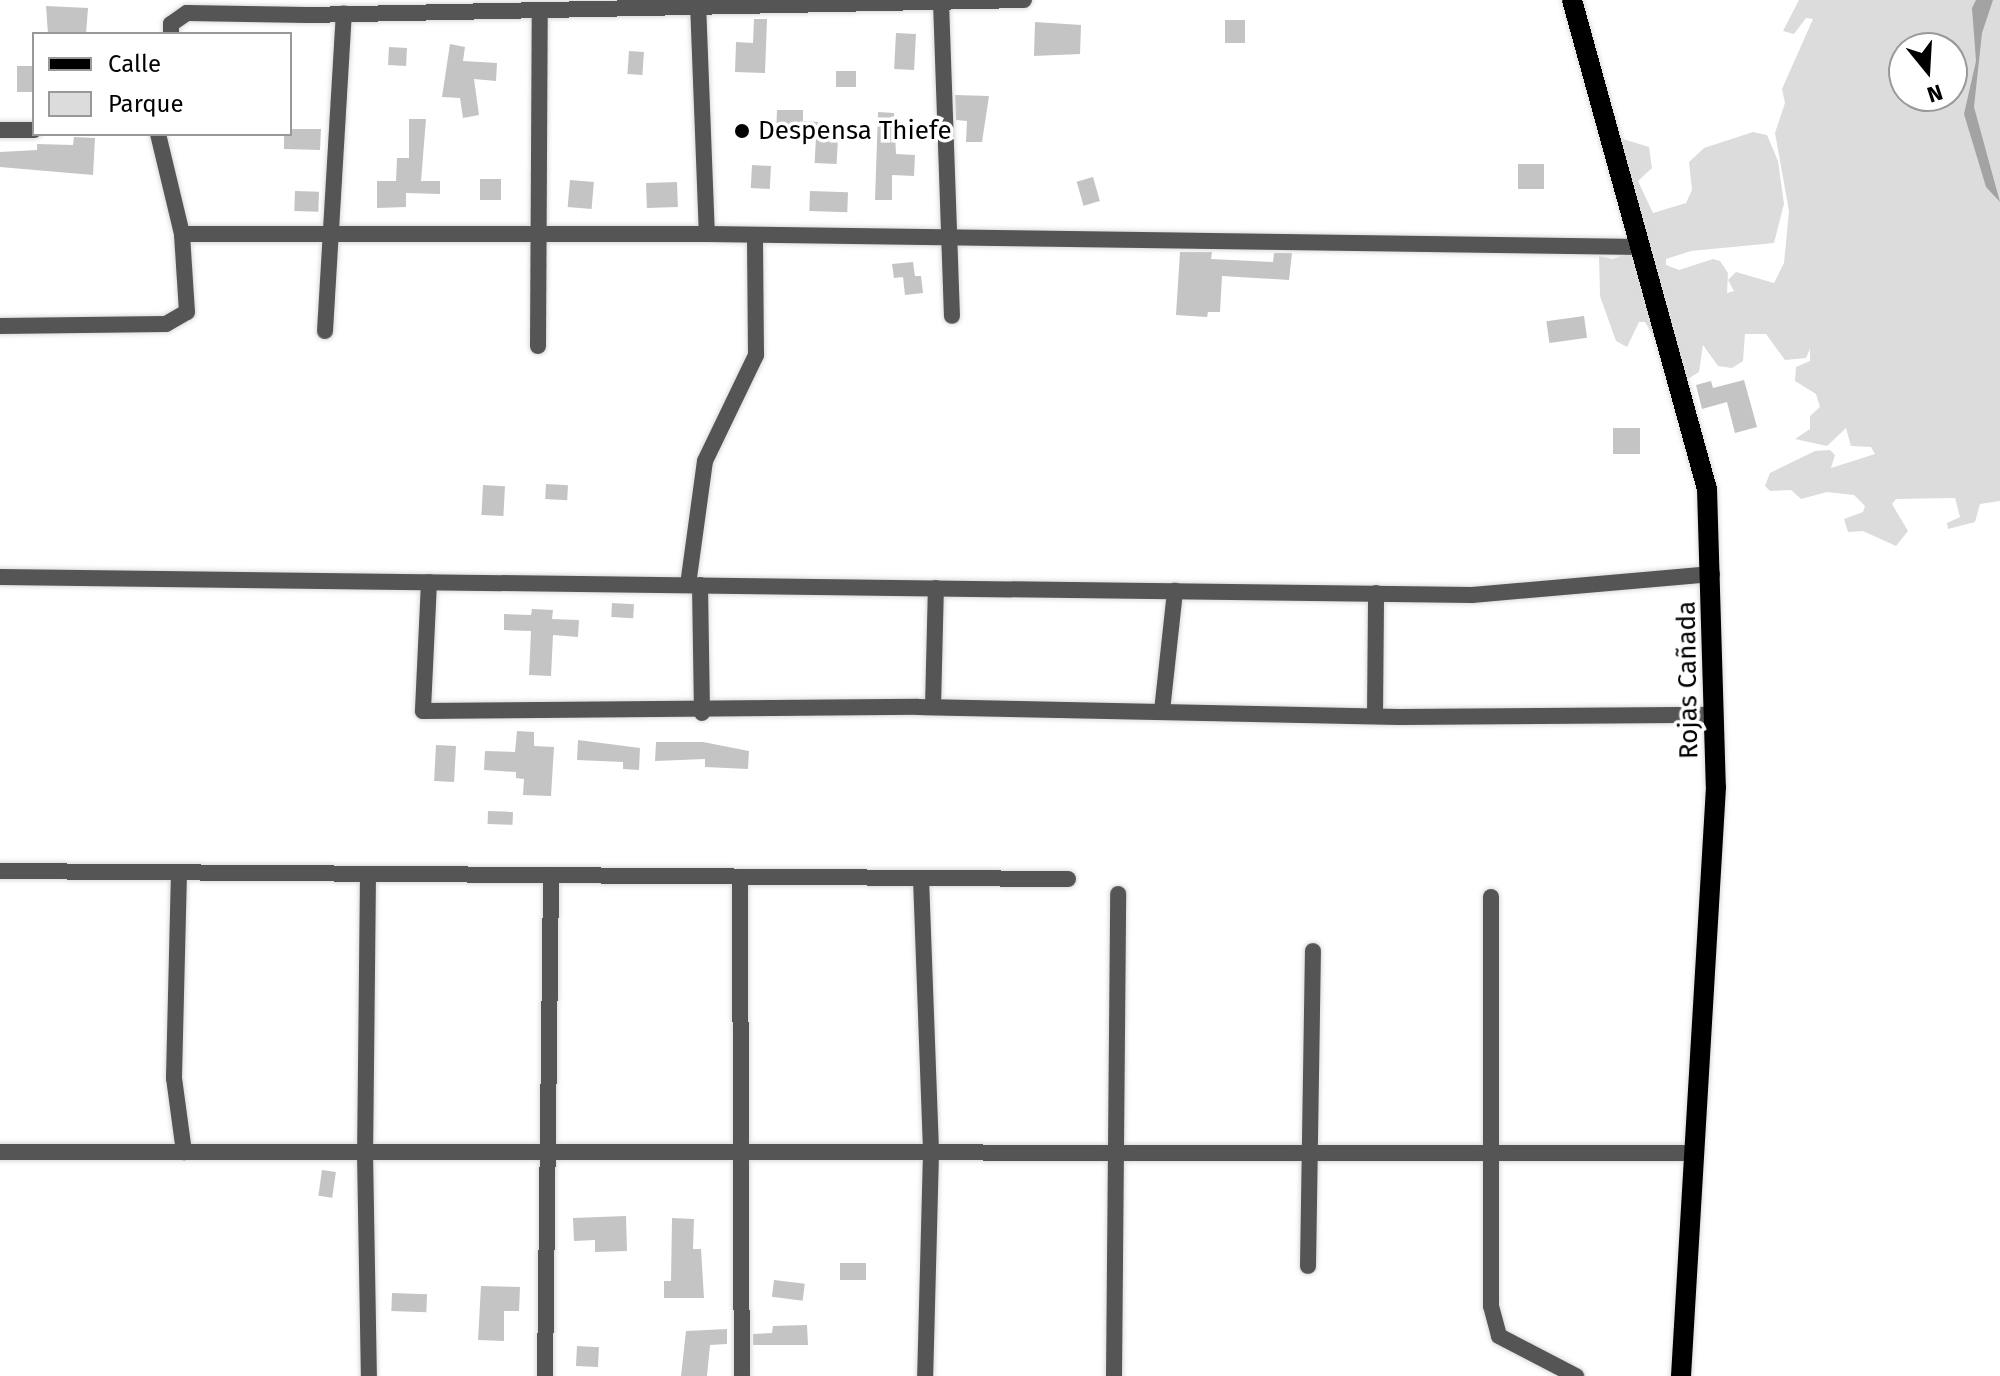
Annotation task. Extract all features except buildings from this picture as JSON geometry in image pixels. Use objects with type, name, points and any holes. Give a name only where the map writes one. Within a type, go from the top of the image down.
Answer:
[{"type":"main road","name":"Rojas Cañada","points":[[1572,0],[1707,489],[1712,574],[1716,787],[1681,1376]]},
{"type":"street","points":[[171,32],[171,24],[185,6],[344,14],[698,3],[1024,0]]},
{"type":"street","points":[[941,2],[952,316]]},
{"type":"street","points":[[698,3],[707,234]]},
{"type":"street","points":[[538,346],[540,10]]},
{"type":"street","points":[[325,331],[335,235],[344,14]]},
{"type":"street","points":[[0,130],[32,130]]},
{"type":"street","points":[[0,326],[166,324],[187,312],[182,234],[158,136]]},
{"type":"street","points":[[182,234],[707,234],[949,241],[1641,247]]},
{"type":"street","points":[[702,713],[694,585],[705,461],[756,355],[755,235]]},
{"type":"street","points":[[0,577],[1472,595],[1712,574]]},
{"type":"street","points":[[429,582],[423,711],[702,713],[933,707],[1375,716],[1714,715]]},
{"type":"street","points":[[933,707],[936,588]]},
{"type":"street","points":[[1162,711],[1175,591]]},
{"type":"street","points":[[1375,716],[1376,593]]},
{"type":"street","points":[[0,871],[1068,879]]},
{"type":"street","points":[[179,872],[174,1078],[184,1152]]},
{"type":"street","points":[[368,874],[365,1153],[369,1376]]},
{"type":"street","points":[[545,1376],[545,1152],[551,875]]},
{"type":"street","points":[[740,877],[742,1376]]},
{"type":"street","points":[[921,878],[931,1153],[925,1376]]},
{"type":"street","points":[[1114,1376],[1118,894]]},
{"type":"street","points":[[1491,897],[1491,1306],[1499,1336],[1576,1376]]},
{"type":"street","points":[[1308,1266],[1313,1153],[1313,951]]},
{"type":"street","points":[[1,1148],[365,1153],[1692,1153]]},
{"type":"green space","points":[[1799,0],[2000,0],[2000,501],[1980,504],[1975,522],[1948,529],[1947,523],[1960,517],[1955,498],[1896,499],[1892,504],[1908,531],[1896,546],[1863,531],[1848,532],[1844,519],[1863,512],[1865,506],[1854,495],[1827,492],[1801,499],[1791,490],[1770,491],[1765,486],[1770,473],[1815,451],[1830,450],[1835,455],[1831,468],[1875,454],[1871,447],[1851,446],[1846,428],[1827,446],[1795,439],[1810,429],[1810,416],[1820,407],[1816,394],[1795,381],[1796,367],[1810,361],[1810,349],[1806,358],[1785,360],[1766,334],[1745,334],[1743,361],[1732,368],[1718,366],[1703,345],[1699,372],[1683,382],[1645,322],[1639,322],[1627,347],[1616,341],[1600,296],[1599,256],[1613,259],[1633,252],[1617,143],[1623,139],[1649,147],[1652,168],[1638,181],[1653,213],[1686,203],[1692,190],[1689,162],[1704,148],[1753,132],[1767,135],[1778,161],[1784,204],[1774,243],[1691,251],[1666,259],[1666,265],[1679,270],[1713,259],[1720,261],[1728,273],[1727,293],[1734,291],[1728,280],[1736,272],[1774,283],[1784,263],[1789,211],[1775,133],[1785,103],[1782,89],[1813,19],[1806,18],[1794,34],[1783,31]]},
{"type":"shaded area","points":[[1976,0],[1993,0],[1982,33],[1974,107],[2000,202],[1986,187],[1964,114],[1968,112],[1968,96],[1976,61],[1972,8]]},
{"type":"place","name":"Despensa Thiefe","points":[[742,131]]}]
